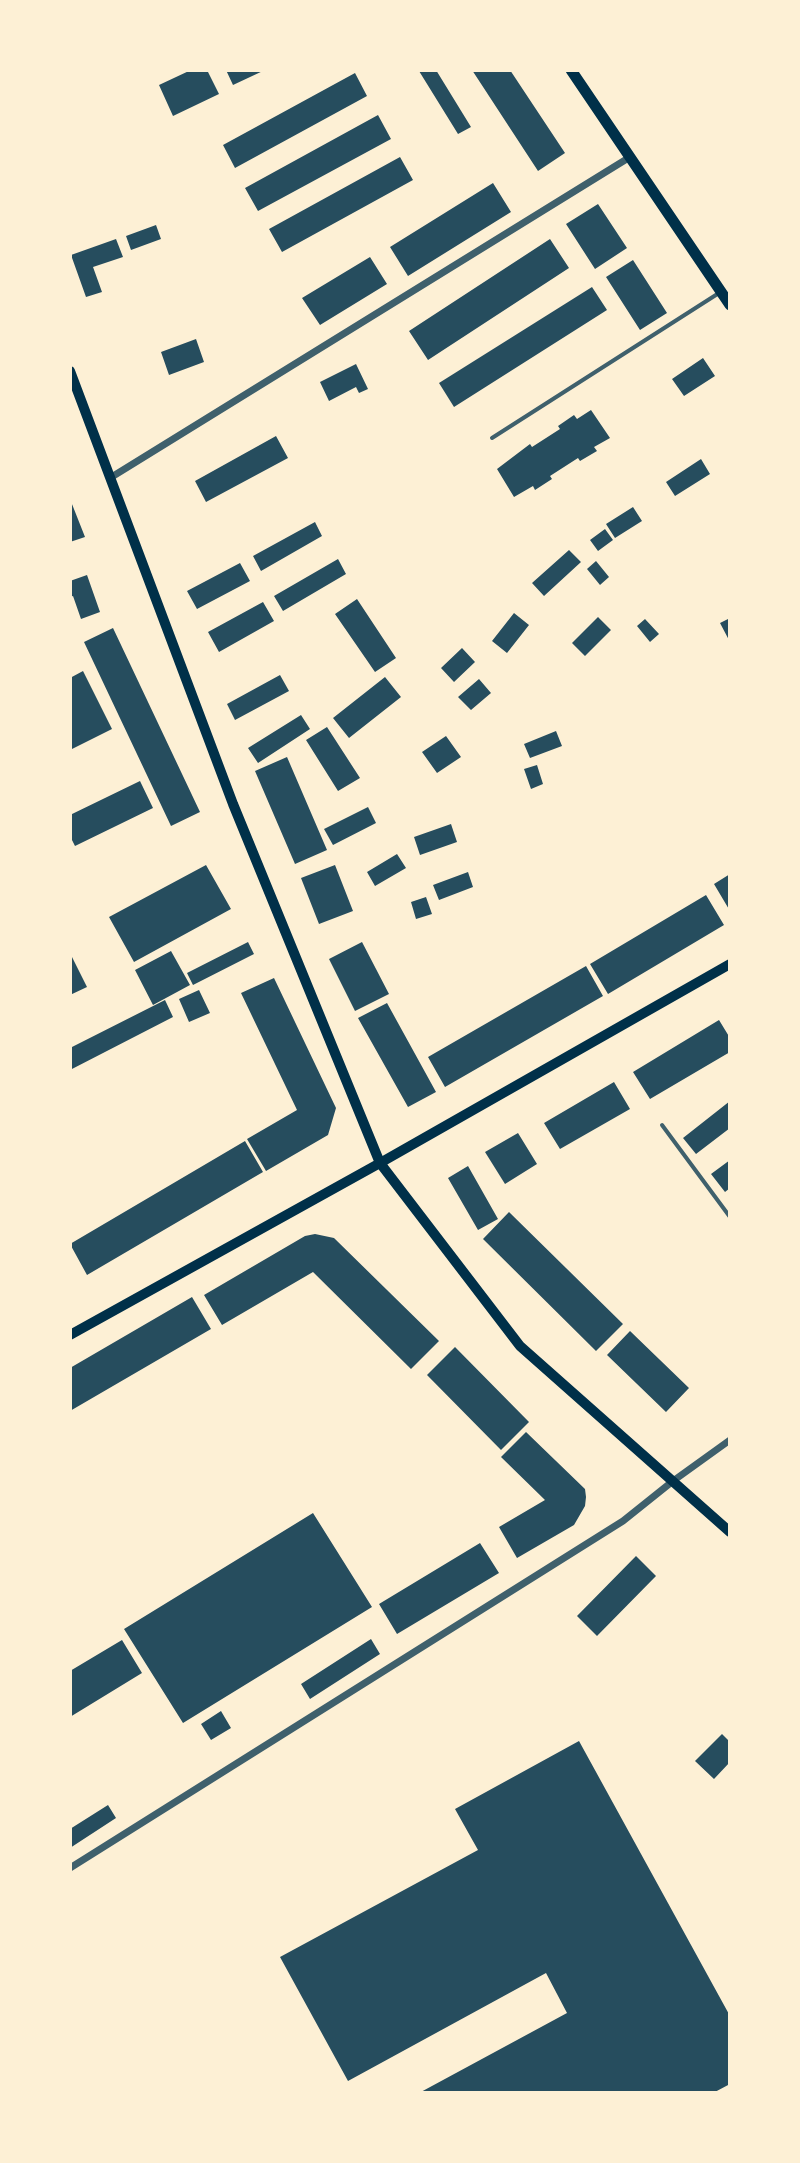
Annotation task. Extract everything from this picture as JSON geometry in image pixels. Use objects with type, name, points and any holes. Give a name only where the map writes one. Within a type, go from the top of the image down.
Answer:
[{"type":"main road","points":[[571,70],[730,305]]},
{"type":"main road","points":[[70,371],[233,804],[380,1163],[520,1346],[730,1532]]},
{"type":"main road","points":[[70,1335],[730,964]]},
{"type":"street","points":[[110,478],[630,157]]},
{"type":"street","points":[[70,1868],[623,1521],[730,1440]]},
{"type":"lane","points":[[492,438],[721,292]]},
{"type":"lane","points":[[662,1125],[730,1217]]},
{"type":"building","points":[[191,70],[207,70],[219,94],[173,116],[159,85]]},
{"type":"building","points":[[226,70],[265,70],[233,85]]},
{"type":"building","points":[[421,70],[436,70],[471,127],[458,134]]},
{"type":"building","points":[[472,70],[510,70],[565,153],[538,171]]},
{"type":"building","points":[[355,73],[367,96],[235,168],[223,145]]},
{"type":"building","points":[[378,115],[391,139],[258,211],[245,188]]},
{"type":"building","points":[[400,157],[413,180],[282,252],[269,229]]},
{"type":"building","points":[[493,183],[511,212],[408,276],[390,247]]},
{"type":"building","points":[[598,204],[627,248],[595,269],[566,224]]},
{"type":"building","points":[[156,225],[161,239],[131,250],[126,236]]},
{"type":"building","points":[[116,239],[123,257],[93,267],[102,292],[86,297],[71,255]]},
{"type":"building","points":[[550,239],[569,268],[428,360],[409,331]]},
{"type":"building","points":[[370,257],[387,284],[320,325],[302,298]]},
{"type":"building","points":[[633,260],[667,313],[640,330],[606,277]]},
{"type":"building","points":[[592,287],[607,310],[454,407],[439,383]]},
{"type":"building","points":[[196,339],[204,362],[169,375],[161,352]]},
{"type":"building","points":[[703,358],[715,376],[684,396],[672,379]]},
{"type":"building","points":[[356,364],[368,389],[359,393],[356,387],[329,401],[320,382]]},
{"type":"building","points":[[591,410],[610,438],[594,447],[597,451],[580,461],[578,458],[535,490],[533,486],[514,497],[497,469],[530,444],[532,447],[560,429],[558,426],[574,415],[577,419]]},
{"type":"building","points":[[276,436],[288,458],[206,502],[195,481]]},
{"type":"building","points":[[701,459],[710,474],[675,496],[666,482]]},
{"type":"building","points":[[70,499],[85,537],[70,542]]},
{"type":"building","points":[[633,507],[642,521],[615,538],[606,524]]},
{"type":"building","points":[[315,522],[322,536],[261,571],[253,556]]},
{"type":"building","points":[[605,529],[613,540],[598,551],[590,540]]},
{"type":"building","points":[[569,550],[581,562],[544,596],[532,583]]},
{"type":"building","points":[[338,559],[346,574],[283,611],[274,596]]},
{"type":"building","points":[[596,561],[609,577],[600,585],[587,569]]},
{"type":"building","points":[[240,563],[250,581],[197,609],[187,591]]},
{"type":"building","points":[[87,575],[100,612],[81,619],[73,596],[70,597],[70,581]]},
{"type":"building","points":[[357,599],[396,658],[375,672],[335,614]]},
{"type":"building","points":[[263,602],[274,621],[219,652],[208,632]]},
{"type":"building","points":[[514,613],[529,625],[507,653],[492,641]]},
{"type":"building","points":[[598,617],[611,630],[585,656],[572,643]]},
{"type":"building","points":[[730,618],[730,642],[720,623]]},
{"type":"building","points":[[645,619],[659,634],[650,642],[637,626]]},
{"type":"building","points":[[113,628],[200,812],[171,826],[84,642]]},
{"type":"building","points":[[462,648],[475,662],[454,682],[441,668]]},
{"type":"building","points":[[83,671],[112,729],[70,750],[70,678]]},
{"type":"building","points":[[280,675],[289,691],[235,720],[227,704]]},
{"type":"building","points":[[385,677],[401,697],[349,738],[333,718]]},
{"type":"building","points":[[479,679],[491,693],[471,710],[458,697]]},
{"type":"building","points":[[301,715],[310,729],[258,763],[248,748]]},
{"type":"building","points":[[327,727],[360,778],[338,791],[306,740]]},
{"type":"building","points":[[556,731],[562,746],[530,758],[524,744]]},
{"type":"building","points":[[446,736],[461,757],[437,773],[422,752]]},
{"type":"building","points":[[287,757],[327,850],[295,864],[255,771]]},
{"type":"building","points":[[537,765],[543,784],[531,789],[524,769]]},
{"type":"building","points":[[140,781],[153,808],[75,846],[70,836],[70,815]]},
{"type":"building","points":[[368,807],[376,823],[333,845],[324,829]]},
{"type":"building","points":[[451,824],[457,842],[420,855],[414,837]]},
{"type":"building","points":[[397,854],[406,868],[375,886],[367,872]]},
{"type":"building","points":[[206,865],[231,909],[134,962],[109,917]]},
{"type":"building","points":[[335,865],[353,911],[319,924],[301,878]]},
{"type":"building","points":[[468,872],[473,887],[439,900],[433,885]]},
{"type":"building","points":[[730,874],[730,911],[714,884]]},
{"type":"building","points":[[706,895],[724,925],[608,994],[590,964]]},
{"type":"building","points":[[426,897],[432,914],[416,919],[411,902]]},
{"type":"building","points":[[248,942],[254,954],[193,985],[187,973]]},
{"type":"building","points":[[362,942],[389,994],[355,1011],[329,959]]},
{"type":"building","points":[[171,951],[190,985],[153,1005],[135,970]]},
{"type":"building","points":[[72,957],[87,987],[70,995],[70,959]]},
{"type":"building","points":[[586,966],[603,996],[445,1087],[428,1057]]},
{"type":"building","points":[[274,978],[336,1108],[328,1135],[266,1171],[247,1139],[297,1110],[241,993]]},
{"type":"building","points":[[199,990],[210,1013],[189,1022],[179,999]]},
{"type":"building","points":[[165,1000],[173,1017],[70,1070],[70,1048]]},
{"type":"building","points":[[387,1003],[436,1092],[408,1107],[358,1018]]},
{"type":"building","points":[[719,1020],[730,1038],[730,1052],[650,1099],[633,1072]]},
{"type":"building","points":[[614,1082],[630,1109],[560,1149],[544,1123]]},
{"type":"building","points":[[730,1101],[730,1128],[696,1154],[683,1138]]},
{"type":"building","points":[[518,1133],[537,1164],[505,1184],[485,1152]]},
{"type":"building","points":[[245,1141],[263,1172],[87,1275],[70,1244]]},
{"type":"building","points":[[730,1160],[730,1188],[725,1192],[711,1174]]},
{"type":"building","points":[[468,1166],[498,1219],[478,1230],[448,1178]]},
{"type":"building","points":[[509,1212],[623,1324],[596,1351],[483,1239]]},
{"type":"building","points":[[315,1234],[334,1238],[439,1341],[411,1369],[313,1272],[222,1325],[204,1295],[305,1236]]},
{"type":"building","points":[[192,1297],[211,1329],[70,1411],[70,1368]]},
{"type":"building","points":[[630,1331],[689,1388],[666,1412],[607,1355]]},
{"type":"building","points":[[455,1347],[529,1422],[501,1450],[427,1375]]},
{"type":"building","points":[[526,1432],[585,1489],[586,1497],[585,1506],[574,1525],[517,1558],[499,1527],[545,1500],[501,1457]]},
{"type":"building","points":[[313,1513],[372,1607],[183,1723],[124,1629]]},
{"type":"building","points":[[480,1543],[499,1573],[397,1634],[379,1604]]},
{"type":"building","points":[[636,1556],[656,1576],[597,1636],[577,1616]]},
{"type":"building","points":[[371,1639],[380,1654],[310,1699],[301,1684]]},
{"type":"building","points":[[122,1640],[142,1673],[70,1717],[70,1671]]},
{"type":"building","points":[[221,1711],[231,1728],[211,1740],[201,1724]]},
{"type":"building","points":[[722,1734],[730,1742],[730,1762],[714,1779],[695,1761]]},
{"type":"building","points":[[579,1741],[730,2016],[730,2084],[713,2093],[419,2093],[567,2013],[546,1973],[348,2081],[280,1957],[478,1850],[455,1809]]},
{"type":"building","points":[[108,1805],[116,1818],[70,1848],[70,1829]]}]
